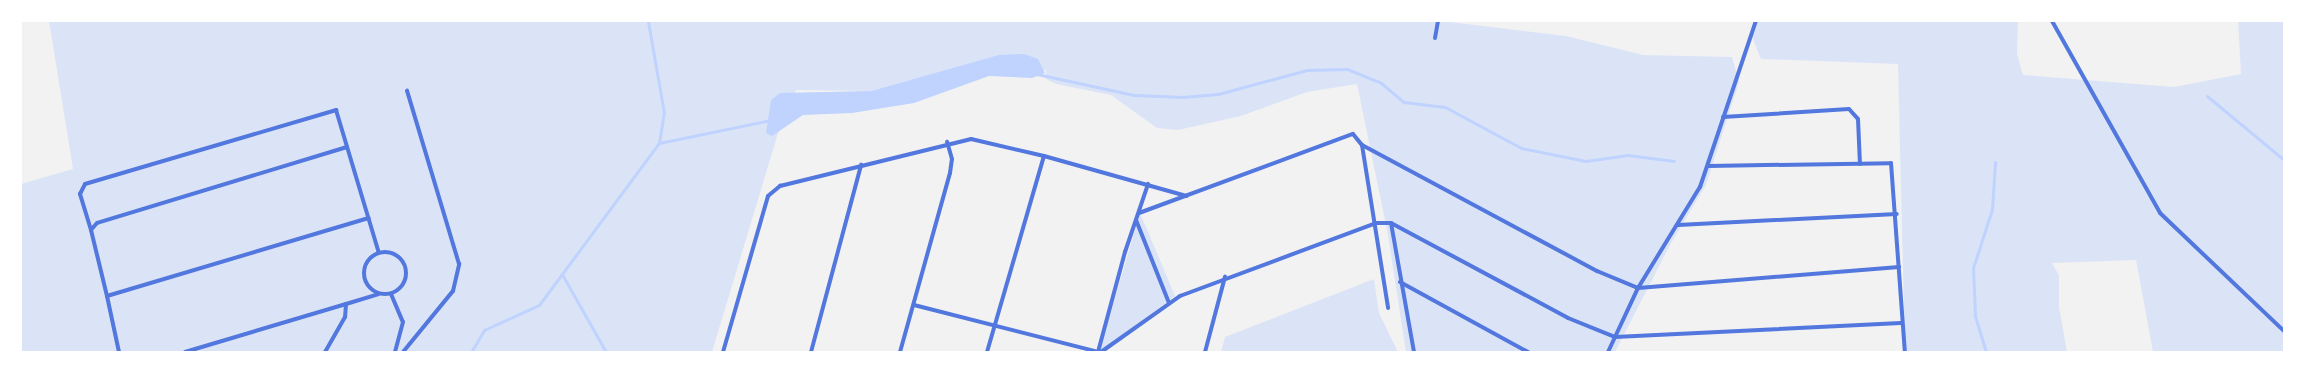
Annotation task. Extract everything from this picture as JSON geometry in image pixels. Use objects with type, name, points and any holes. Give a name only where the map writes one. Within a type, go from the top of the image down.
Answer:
[{"type":"street","points":[[1435,38],[1438,21]]},
{"type":"street","points":[[1608,352],[1638,288],[1678,225],[1708,166],[1756,21]]},
{"type":"street","points":[[2052,21],[2160,213],[2284,331]]},
{"type":"street","points":[[403,352],[453,291],[459,264],[407,91]]},
{"type":"street","points":[[1723,117],[1849,108],[1858,119],[1860,164]]},
{"type":"street","points":[[119,352],[91,230],[80,194],[85,184],[336,110],[379,253]]},
{"type":"street","points":[[1139,213],[1344,135],[1353,134],[1362,144],[1597,271],[1638,288],[1899,267]]},
{"type":"street","points":[[723,352],[768,196],[780,186],[947,142],[979,140],[1148,184],[1186,196]]},
{"type":"street","points":[[900,352],[950,173],[952,159],[947,142]]},
{"type":"street","points":[[1362,144],[1376,223],[1388,308]]},
{"type":"street","points":[[91,230],[108,218],[347,147]]},
{"type":"street","points":[[987,352],[1044,156]]},
{"type":"street","points":[[1708,166],[1860,164],[1889,161],[1894,167],[1901,322],[1905,352]]},
{"type":"street","points":[[811,352],[861,165]]},
{"type":"street","points":[[1099,352],[1136,220],[1148,184]]},
{"type":"street","points":[[1678,225],[1897,214]]},
{"type":"street","points":[[107,296],[368,218]]},
{"type":"street","points":[[1136,220],[1169,303]]},
{"type":"street","points":[[914,305],[1099,352],[1169,303],[1225,277],[1376,223],[1391,223],[1568,318],[1615,337],[1901,322]]},
{"type":"street","points":[[1391,223],[1400,282],[1414,352]]},
{"type":"street","points":[[185,352],[378,294],[391,294],[402,287],[406,267],[398,256],[379,253],[368,260],[364,273],[367,286],[378,294]]},
{"type":"street","points":[[1205,352],[1225,277]]},
{"type":"street","points":[[1400,282],[1528,352]]},
{"type":"street","points":[[391,294],[403,322],[395,352]]},
{"type":"street","points":[[325,352],[345,317],[346,304]]},
{"type":"shaded area","points":[[49,21],[1442,21],[1566,36],[1643,55],[1732,57],[1739,82],[1706,185],[1670,245],[1615,352],[1406,352],[1388,235],[1357,84],[1307,92],[1241,116],[1178,130],[1157,128],[1111,95],[1056,84],[1046,79],[1046,70],[910,80],[871,91],[796,90],[779,130],[712,352],[21,352],[21,184],[73,169]]},
{"type":"shaded area","points":[[1755,21],[2018,21],[2017,54],[2023,75],[2174,87],[2241,74],[2238,21],[2284,21],[2284,352],[2153,352],[2136,260],[2052,263],[2059,275],[2059,307],[2067,352],[1905,352],[1898,64],[1761,59],[1751,34]]},
{"type":"shaded area","points":[[1140,213],[1175,296],[1099,352]]},
{"type":"shaded area","points":[[1374,279],[1379,313],[1398,352],[1221,352],[1225,337]]},
{"type":"water","points":[[1024,54],[1038,59],[1045,73],[1032,78],[989,76],[914,103],[852,113],[803,115],[772,136],[766,133],[771,100],[780,93],[871,91],[999,55]]},
{"type":"waterway","points":[[471,352],[484,330],[539,305],[659,143],[664,113],[648,21]]},
{"type":"waterway","points":[[1037,74],[1134,95],[1183,97],[1218,94],[1307,70],[1347,69],[1381,83],[1404,102],[1445,107],[1521,148],[1586,161],[1628,155],[1674,161]]},
{"type":"waterway","points":[[2207,96],[2284,160]]},
{"type":"waterway","points":[[659,143],[771,120]]},
{"type":"waterway","points":[[1986,352],[1975,315],[1973,268],[1992,209],[1995,162]]},
{"type":"waterway","points":[[563,276],[606,352]]}]
